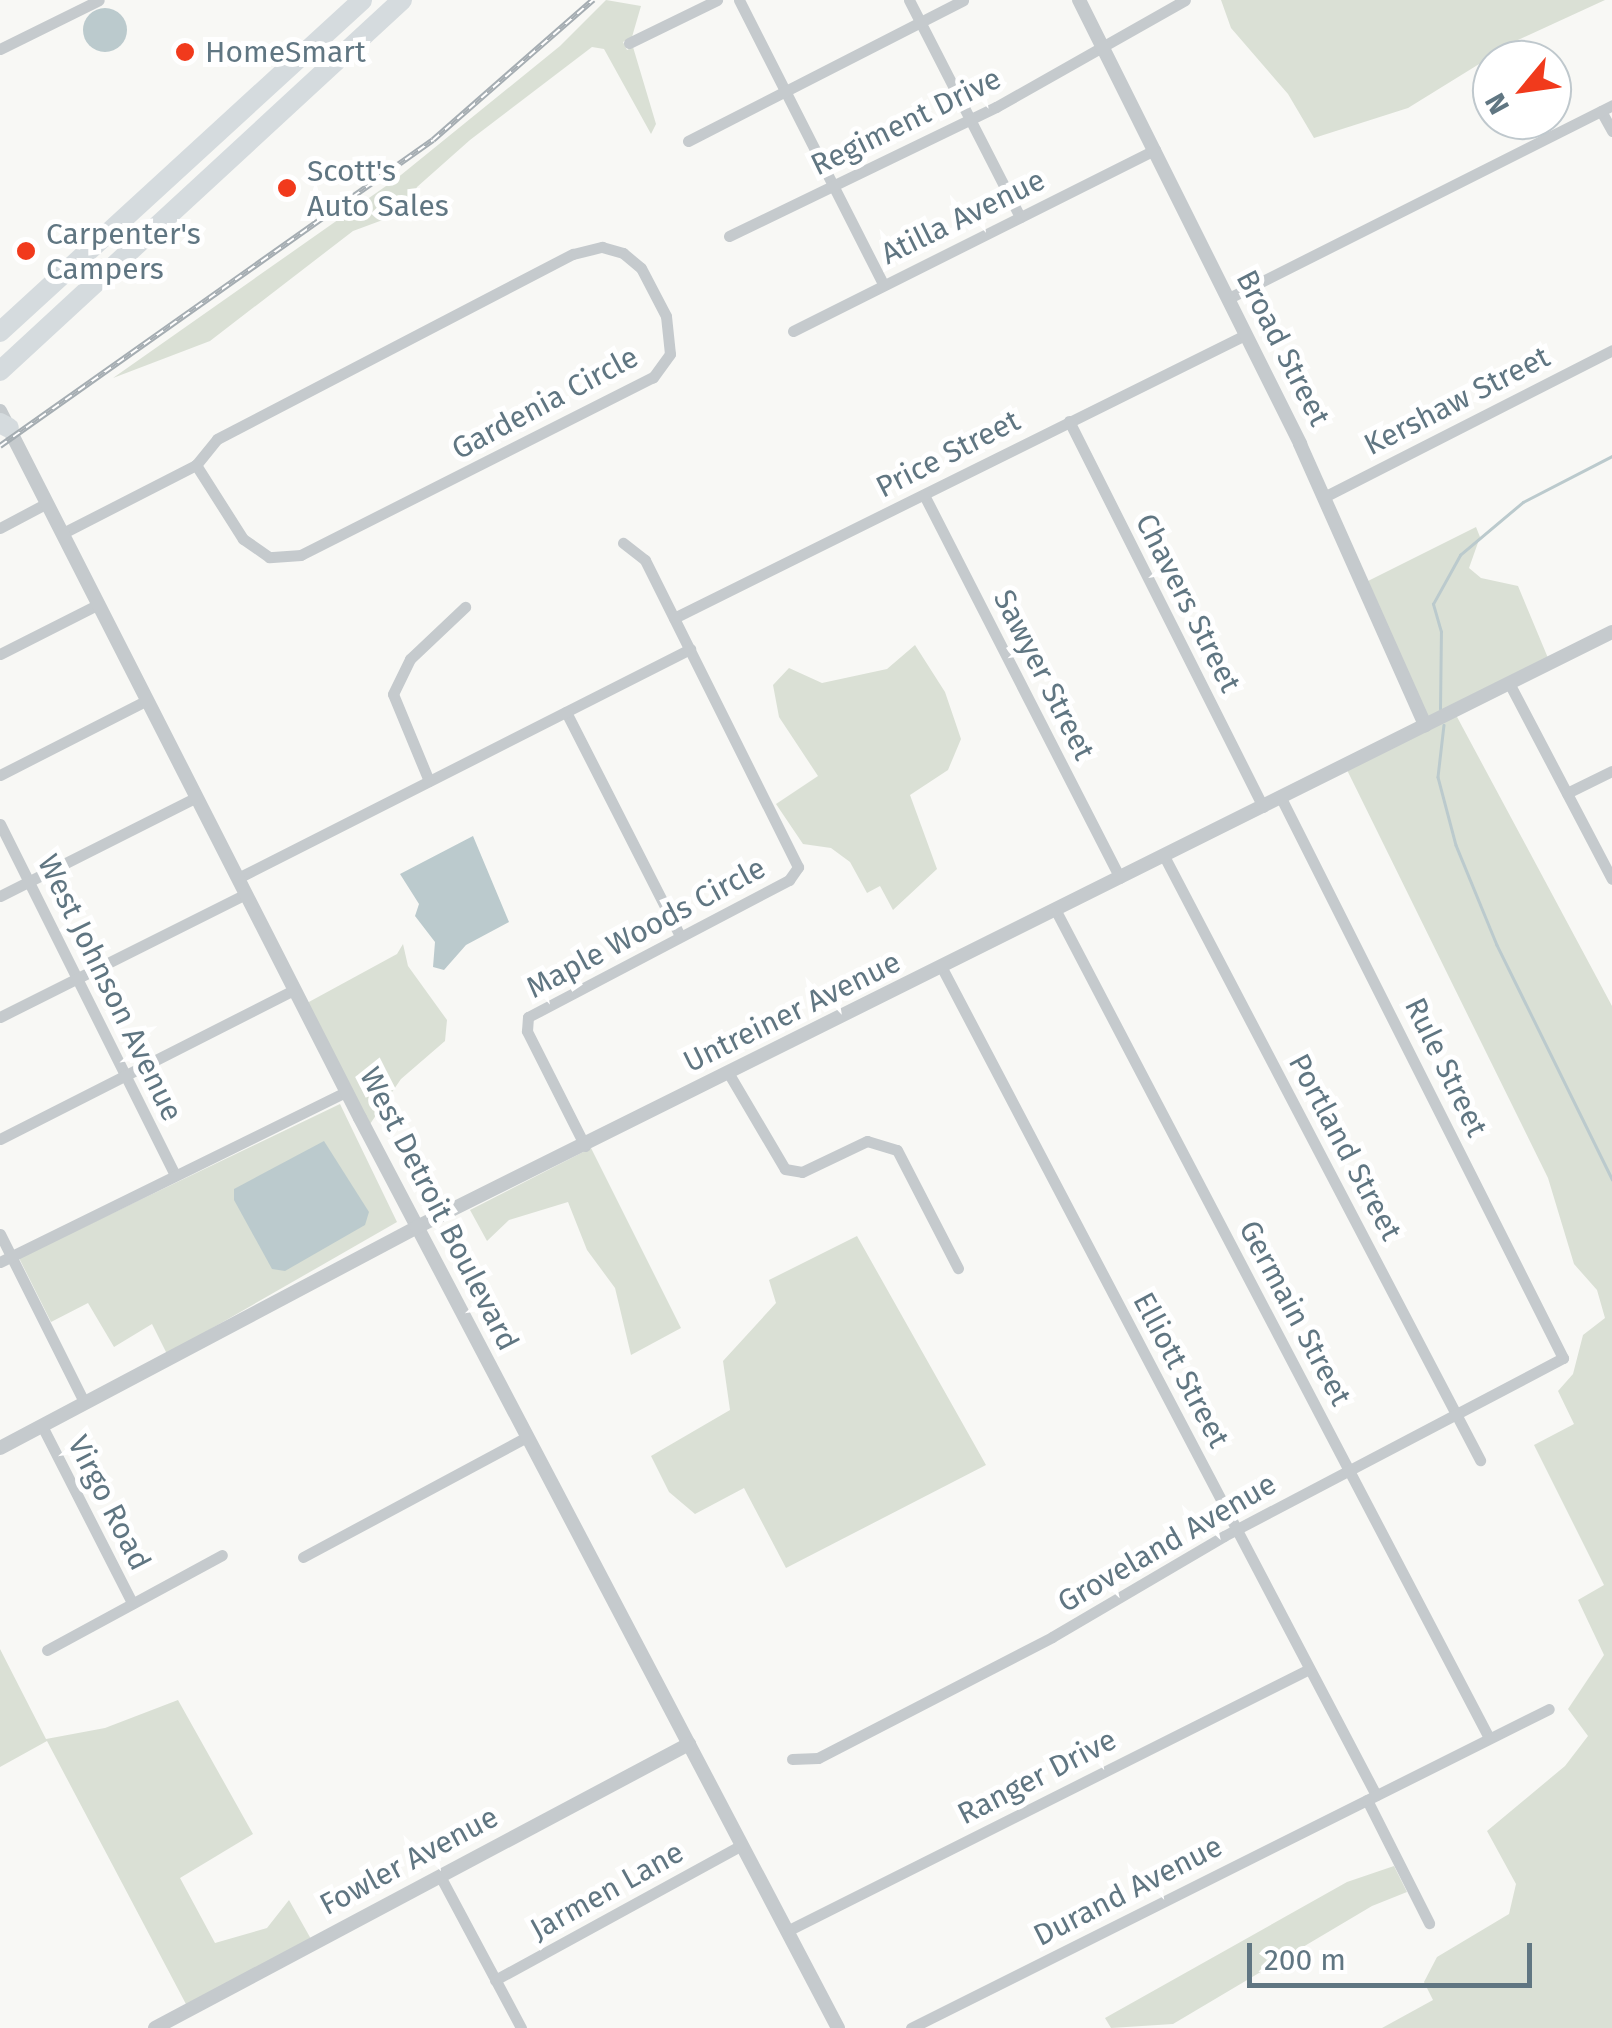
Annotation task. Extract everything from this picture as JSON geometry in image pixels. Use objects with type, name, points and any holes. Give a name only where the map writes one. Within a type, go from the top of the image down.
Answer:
[{"type":"highway","points":[[0,332],[362,0]]},
{"type":"highway","points":[[0,371],[402,0]]},
{"type":"highway","points":[[0,346],[206,161],[211,142]]},
{"type":"highway","points":[[0,315],[136,193],[163,186]]},
{"type":"street","points":[[0,31],[3,47],[98,0]]},
{"type":"street","points":[[630,44],[717,0]]},
{"type":"street","points":[[739,0],[883,284]]},
{"type":"street","points":[[908,0],[1020,217]]},
{"type":"street","points":[[688,142],[786,88],[963,0]]},
{"type":"street","name":"Broad Street","points":[[1079,0],[1324,496],[1425,725]]},
{"type":"street","name":"Regiment Drive","points":[[728,236],[969,119],[1185,0]]},
{"type":"street","points":[[1227,300],[1607,108],[1612,131]]},
{"type":"street","name":"Atilla Avenue","points":[[793,331],[1155,150]]},
{"type":"street","name":"Gardenia Circle","points":[[63,533],[196,465],[233,427],[579,251],[602,248],[631,258],[666,316],[670,354],[653,378],[301,555],[278,559],[251,547],[196,465]]},
{"type":"street","name":"Price Street","points":[[674,618],[1245,335]]},
{"type":"street","name":"Kershaw Street","points":[[1324,496],[1612,350]]},
{"type":"street","name":"West Detroit Boulevard","points":[[3,421],[417,1227],[838,2028]]},
{"type":"street","name":"Chavers Street","points":[[1069,421],[1263,807]]},
{"type":"street","name":"Sawyer Street","points":[[924,495],[1120,878]]},
{"type":"street","points":[[0,528],[47,503]]},
{"type":"street","name":"Maple Woods Circle","points":[[585,1146],[527,1031],[528,1016],[789,880],[798,867],[644,560],[623,544]]},
{"type":"street","points":[[0,654],[99,604]]},
{"type":"street","points":[[429,781],[393,694],[410,659],[465,606]]},
{"type":"street","name":"Untreiner Avenue","points":[[0,1448],[417,1227],[1612,632]]},
{"type":"street","points":[[238,878],[690,649]]},
{"type":"street","points":[[1509,683],[1612,879]]},
{"type":"street","points":[[0,775],[147,700]]},
{"type":"street","points":[[566,712],[680,936]]},
{"type":"street","points":[[1567,793],[1612,771]]},
{"type":"street","points":[[0,896],[197,797]]},
{"type":"street","name":"Rule Street","points":[[1280,798],[1564,1358]]},
{"type":"street","name":"West Johnson Avenue","points":[[0,824],[175,1175]]},
{"type":"street","name":"Portland Street","points":[[1164,856],[1480,1460]]},
{"type":"street","points":[[0,1018],[246,894]]},
{"type":"street","name":"Germain Street","points":[[1056,911],[1489,1738]]},
{"type":"street","name":"Elliott Street","points":[[942,968],[1309,1669],[1429,1923]]},
{"type":"street","points":[[0,1139],[294,990]]},
{"type":"street","points":[[728,1074],[785,1169],[802,1172],[866,1142],[897,1150],[958,1268]]},
{"type":"street","points":[[6,1259],[347,1092]]},
{"type":"street","points":[[0,1234],[6,1259],[84,1402]]},
{"type":"street","name":"Groveland Avenue","points":[[792,1759],[834,1750],[1074,1625],[1237,1529],[1564,1358]]},
{"type":"street","name":"Virgo Road","points":[[42,1426],[132,1603]]},
{"type":"street","points":[[302,1557],[527,1437]]},
{"type":"street","points":[[47,1650],[222,1556]]},
{"type":"street","name":"Ranger Drive","points":[[787,1931],[1309,1669]]},
{"type":"street","name":"Durand Avenue","points":[[911,2028],[1549,1709]]},
{"type":"street","name":"Fowler Avenue","points":[[155,2028],[689,1744]]},
{"type":"street","name":"Jarmen Lane","points":[[495,1980],[742,1845]]},
{"type":"street","points":[[440,1876],[521,2028]]},
{"type":"shaded area","points":[[606,0],[641,6],[632,37],[623,42],[627,50],[633,47],[656,124],[651,134],[604,49],[592,47],[470,140],[417,187],[407,211],[353,231],[210,341],[113,378],[396,179],[560,46]]},
{"type":"shaded area","points":[[1221,0],[1605,0],[1518,40],[1472,40],[1472,68],[1408,108],[1314,138],[1288,94],[1231,28]]},
{"type":"shaded area","points":[[105,8],[121,14],[127,30],[121,46],[105,52],[89,46],[83,30],[89,14]]},
{"type":"shaded area","points":[[1476,527],[1480,537],[1469,568],[1481,578],[1518,586],[1548,658],[1428,718],[1368,581]]},
{"type":"shaded area","points":[[915,645],[945,692],[961,739],[948,770],[910,795],[937,869],[893,910],[880,886],[867,893],[850,862],[831,848],[803,844],[776,804],[818,776],[779,717],[773,685],[789,668],[822,683],[887,669]]},
{"type":"shaded area","points":[[1456,715],[1612,1006],[1612,2028],[1382,2028],[1433,2000],[1424,1982],[1437,1957],[1509,1914],[1516,1884],[1487,1831],[1565,1766],[1588,1736],[1568,1709],[1604,1655],[1578,1600],[1604,1585],[1534,1445],[1574,1424],[1558,1391],[1573,1374],[1583,1335],[1605,1318],[1597,1290],[1574,1264],[1548,1178],[1347,770]]},
{"type":"shaded area","points":[[473,836],[509,922],[466,945],[444,970],[433,967],[435,942],[415,916],[419,904],[400,874]]},
{"type":"shaded area","points":[[403,944],[408,966],[447,1020],[445,1041],[401,1079],[370,1124],[307,1003],[397,954]]},
{"type":"shaded area","points":[[340,1104],[397,1222],[167,1354],[152,1324],[114,1347],[88,1303],[51,1322],[19,1258]]},
{"type":"shaded area","points":[[324,1141],[369,1212],[365,1225],[285,1271],[272,1269],[234,1200],[234,1189]]},
{"type":"shaded area","points":[[591,1148],[681,1328],[631,1355],[615,1288],[587,1250],[568,1202],[509,1220],[487,1241],[470,1210]]},
{"type":"shaded area","points":[[857,1236],[986,1465],[786,1568],[744,1488],[695,1514],[669,1492],[651,1456],[730,1410],[723,1361],[776,1303],[769,1280]]},
{"type":"shaded area","points":[[0,1649],[46,1739],[105,1728],[178,1700],[253,1834],[180,1878],[215,1943],[267,1928],[289,1900],[311,1939],[187,2006],[47,1741],[0,1767]]},
{"type":"shaded area","points":[[1394,1866],[1407,1892],[1372,1906],[1173,2024],[1111,2028],[1105,2018],[1347,1882]]},
{"type":"waterway","points":[[1440,709],[1441,632],[1433,604],[1460,555],[1523,502],[1612,456]]},
{"type":"waterway","points":[[1444,725],[1438,777],[1456,845],[1497,945],[1612,1179]]},
{"type":"railway","points":[[0,446],[433,140],[593,0]]},
{"type":"place","name":"HomeSmart","points":[[185,52]]},
{"type":"place","name":"Scott's Auto Sales","points":[[287,188]]},
{"type":"place","name":"Carpenter's Campers","points":[[26,251]]}]
